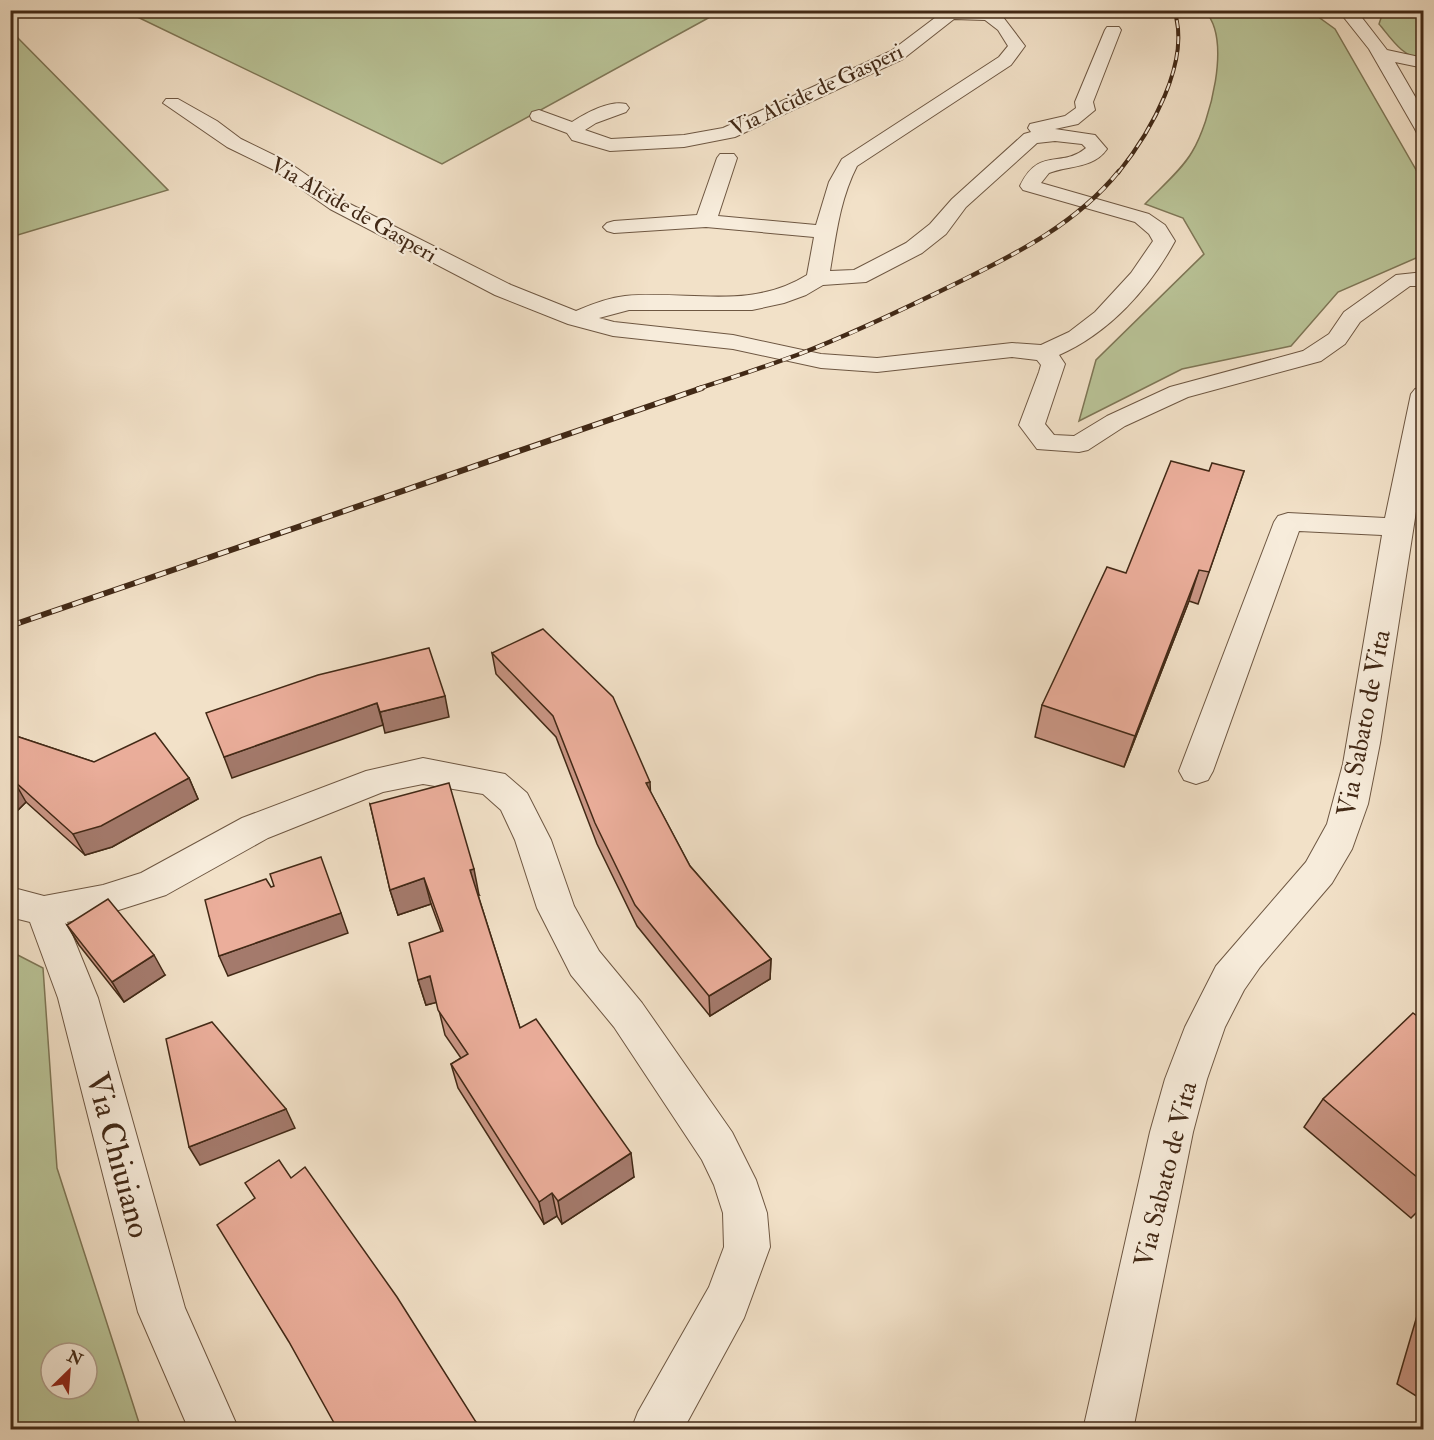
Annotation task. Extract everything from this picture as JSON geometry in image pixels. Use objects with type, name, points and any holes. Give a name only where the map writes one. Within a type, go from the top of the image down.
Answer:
[{"type":"street","points":[[1346,10],[1360,25],[1380,54],[1424,129]]},
{"type":"street","name":"Via Alcide de Gasperi","points":[[574,129],[579,136],[610,145],[684,141],[728,133],[897,55],[950,15],[992,16],[1006,26],[1017,46],[1005,61],[849,163],[838,182],[818,278]]},
{"type":"street","points":[[1010,157],[1001,147],[1012,134],[1071,120],[1086,110],[1084,102],[1113,30]]},
{"type":"street","points":[[1380,54],[1424,63]]},
{"type":"street","points":[[1392,75],[1424,68]]},
{"type":"street","name":"Via Alcide de Gasperi","points":[[172,103],[210,125],[234,143],[281,166],[337,205],[503,290],[576,319],[613,329],[733,342],[821,361],[877,365],[1012,350],[1044,353]]},
{"type":"street","points":[[539,116],[574,129],[589,119],[620,108]]},
{"type":"street","points":[[576,319],[603,308],[627,303],[804,305],[822,300],[858,277],[914,248],[938,228],[959,203],[1031,138],[1055,135],[1088,139],[1097,150],[1089,159],[1071,164],[1046,164],[1032,177],[1030,186],[1142,218],[1157,230],[1164,241],[1158,253],[1114,304],[1083,333],[1044,353],[1053,364],[1050,382],[1037,407],[1032,425],[1046,443],[1079,444],[1116,421],[1179,392],[1312,356],[1337,339],[1352,317],[1404,280],[1424,279]]},
{"type":"street","points":[[706,221],[727,158]]},
{"type":"street","points":[[614,227],[706,221],[826,232]]},
{"type":"street","points":[[750,303],[784,297],[805,288],[818,278],[858,277]]},
{"type":"street","name":"Via Sabato de Vita","points":[[1108,1430],[1168,1147],[1198,1041],[1218,998],[1237,969],[1310,884],[1332,854],[1345,823],[1358,771],[1398,526],[1424,394]]},
{"type":"street","points":[[1196,771],[1288,522],[1398,526]]},
{"type":"street","points":[[27,907],[103,900],[153,884],[255,828],[378,780],[423,771],[493,783],[515,802],[533,840],[556,908],[585,963],[628,1015],[717,1146],[734,1180],[745,1213],[747,1247],[727,1301],[656,1430]]},
{"type":"street","name":"Via Chiuiano","points":[[27,907],[78,998],[162,1312],[214,1430]]},
{"type":"green space","points":[[125,11],[721,11],[442,164]]},
{"type":"green space","points":[[1205,11],[1310,11],[1335,29],[1423,182],[1423,255],[1338,292],[1291,346],[1182,369],[1079,421],[1096,360],[1204,254],[1183,218],[1145,204],[1176,173],[1192,152],[1199,139],[1211,102],[1215,81],[1217,41],[1213,24]]},
{"type":"green space","points":[[1375,11],[1423,11],[1423,59],[1409,55],[1398,46],[1379,24],[1382,15]]},
{"type":"green space","points":[[11,31],[168,190],[11,237]]},
{"type":"green space","points":[[10,951],[43,968],[57,1168],[141,1429],[11,1429]]},
{"type":"building","points":[[1171,461],[1209,471],[1212,463],[1244,471],[1209,572],[1199,570],[1135,736],[1042,705],[1107,567],[1126,573]]},
{"type":"building","points":[[543,629],[613,697],[650,782],[646,783],[690,866],[771,959],[709,996],[635,905],[595,823],[553,716],[492,653]]},
{"type":"building","points":[[429,648],[445,696],[380,712],[377,703],[224,757],[206,713],[318,675]]},
{"type":"building","points":[[155,733],[189,778],[101,826],[73,834],[14,781],[10,784],[10,734],[94,762]]},
{"type":"building","points":[[449,783],[474,869],[470,870],[520,1028],[536,1019],[631,1153],[558,1201],[552,1193],[539,1202],[451,1064],[468,1054],[438,1010],[430,976],[418,980],[409,943],[443,931],[424,878],[390,890],[370,804]]},
{"type":"building","points":[[321,857],[341,913],[219,956],[205,900],[266,879],[271,887],[274,886],[270,874]]},
{"type":"building","points":[[108,899],[154,955],[112,982],[67,925]]},
{"type":"building","points":[[1413,1013],[1424,1021],[1424,1183],[1323,1099]]},
{"type":"building","points":[[212,1022],[286,1109],[189,1147],[166,1039]]},
{"type":"building","points":[[279,1160],[291,1178],[305,1167],[397,1297],[476,1422],[467,1430],[338,1430],[289,1342],[217,1225],[255,1198],[245,1183]]},
{"type":"railway","points":[[1118,173],[1155,117],[1173,73],[1178,30],[1174,10]]},
{"type":"railway","points":[[697,389],[838,338],[1003,260],[1045,235],[1085,206],[1119,171]]},
{"type":"railway","points":[[10,626],[702,388]]}]
